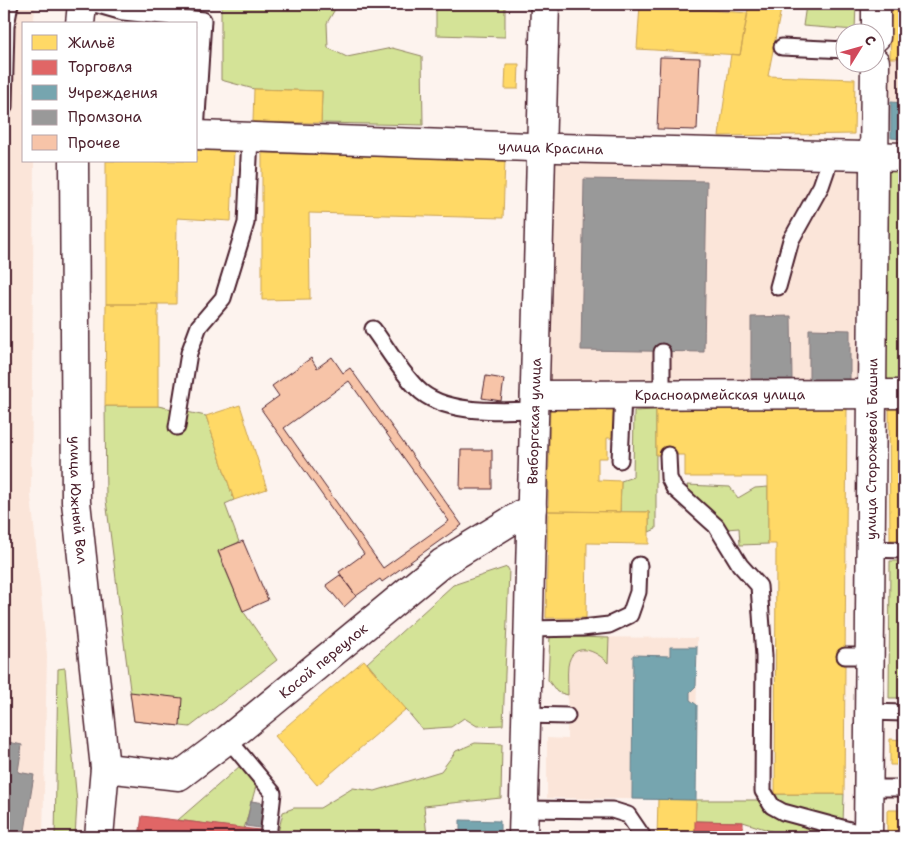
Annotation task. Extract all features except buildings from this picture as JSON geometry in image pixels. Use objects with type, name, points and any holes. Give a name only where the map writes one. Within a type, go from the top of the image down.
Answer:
[{"type":"street","points":[[80,22],[82,4]]},
{"type":"street","name":"Выборгская улица","points":[[523,837],[545,4]]},
{"type":"street","points":[[876,4],[876,22]]},
{"type":"street","name":"улица Сторожевой Башни","points":[[868,836],[869,712],[857,656],[869,549],[875,72]]},
{"type":"street","name":"улица Красина","points":[[198,134],[541,147],[904,157]]},
{"type":"street","name":"улица Южный Вал","points":[[74,162],[76,502],[105,768],[99,837]]},
{"type":"street","name":"Красноармейская улица","points":[[535,403],[623,395],[667,400],[904,394]]},
{"type":"street","name":"Косой переулок","points":[[105,768],[179,776],[228,739],[442,563],[532,508]]},
{"type":"lane","points":[[4,107],[6,26],[10,4]]},
{"type":"lane","points":[[95,4],[123,12],[203,20],[198,101]]},
{"type":"lane","points":[[782,47],[836,50]]},
{"type":"lane","points":[[177,427],[189,353],[199,326],[223,298],[246,223],[250,137]]},
{"type":"lane","points":[[778,286],[791,240],[821,186],[832,154]]},
{"type":"lane","points":[[373,329],[417,388],[435,402],[496,411],[535,403]]},
{"type":"lane","points":[[662,352],[667,400]]},
{"type":"lane","points":[[620,460],[623,395]]},
{"type":"lane","points":[[668,455],[669,478],[674,488],[716,526],[740,565],[759,586],[770,656],[764,791],[772,806],[783,812],[868,836]]},
{"type":"lane","points":[[869,549],[904,550]]},
{"type":"lane","points":[[529,629],[582,628],[609,625],[630,615],[638,592],[640,565]]},
{"type":"lane","points":[[869,712],[904,713]]},
{"type":"lane","points":[[526,716],[568,716]]},
{"type":"lane","points":[[228,739],[274,793],[268,837]]},
{"type":"lane","points":[[868,788],[904,788]]},
{"type":"lane","points":[[524,809],[612,810],[628,815],[643,837]]},
{"type":"shaded area","points":[[4,4],[36,4],[33,22],[22,22],[22,162],[34,162],[31,496],[47,655],[43,837],[4,837]]},
{"type":"shaded area","points":[[890,58],[904,58],[904,139],[891,138]]},
{"type":"shaded area","points":[[554,158],[859,167],[857,385],[547,385]]},
{"type":"shaded area","points":[[568,637],[697,638],[696,800],[547,798],[547,738],[567,739]]},
{"type":"green space","points":[[224,4],[338,4],[327,23],[328,48],[347,57],[392,48],[422,56],[423,125],[321,123],[322,91],[254,89],[221,80],[221,9]]},
{"type":"green space","points":[[436,4],[505,4],[505,37],[436,35]]},
{"type":"green space","points":[[802,4],[856,4],[855,22],[836,22],[836,29],[803,26],[806,5]]},
{"type":"green space","points":[[886,168],[904,169],[904,385],[884,385]]},
{"type":"green space","points":[[105,406],[158,406],[206,416],[234,500],[225,504],[239,542],[218,552],[243,611],[277,660],[190,727],[134,721],[106,500]]},
{"type":"green space","points":[[656,410],[656,529],[649,532],[649,512],[620,512],[621,481],[633,477],[634,411]]},
{"type":"green space","points":[[687,485],[730,487],[738,498],[755,488],[768,487],[768,544],[740,545],[739,528],[726,529],[713,513],[689,493]]},
{"type":"green space","points":[[890,561],[904,561],[904,698],[889,698]]},
{"type":"green space","points":[[507,567],[509,570],[503,725],[477,726],[464,718],[451,727],[422,729],[367,663],[453,585]]},
{"type":"green space","points":[[550,636],[609,638],[608,663],[591,651],[579,650],[570,658],[568,666],[568,695],[557,692],[548,680]]},
{"type":"green space","points":[[65,668],[77,803],[75,837],[55,837],[58,669]]},
{"type":"green space","points":[[475,743],[502,744],[501,798],[424,806],[427,837],[314,837],[278,833],[283,812],[294,808],[320,808],[353,788],[375,791],[441,771],[456,751]]},
{"type":"green space","points":[[240,766],[256,786],[244,829],[178,820]]},
{"type":"green space","points":[[775,794],[844,794],[843,823],[780,803]]},
{"type":"green space","points":[[696,800],[757,800],[777,816],[788,821],[843,837],[790,837],[743,822],[695,821]]}]
